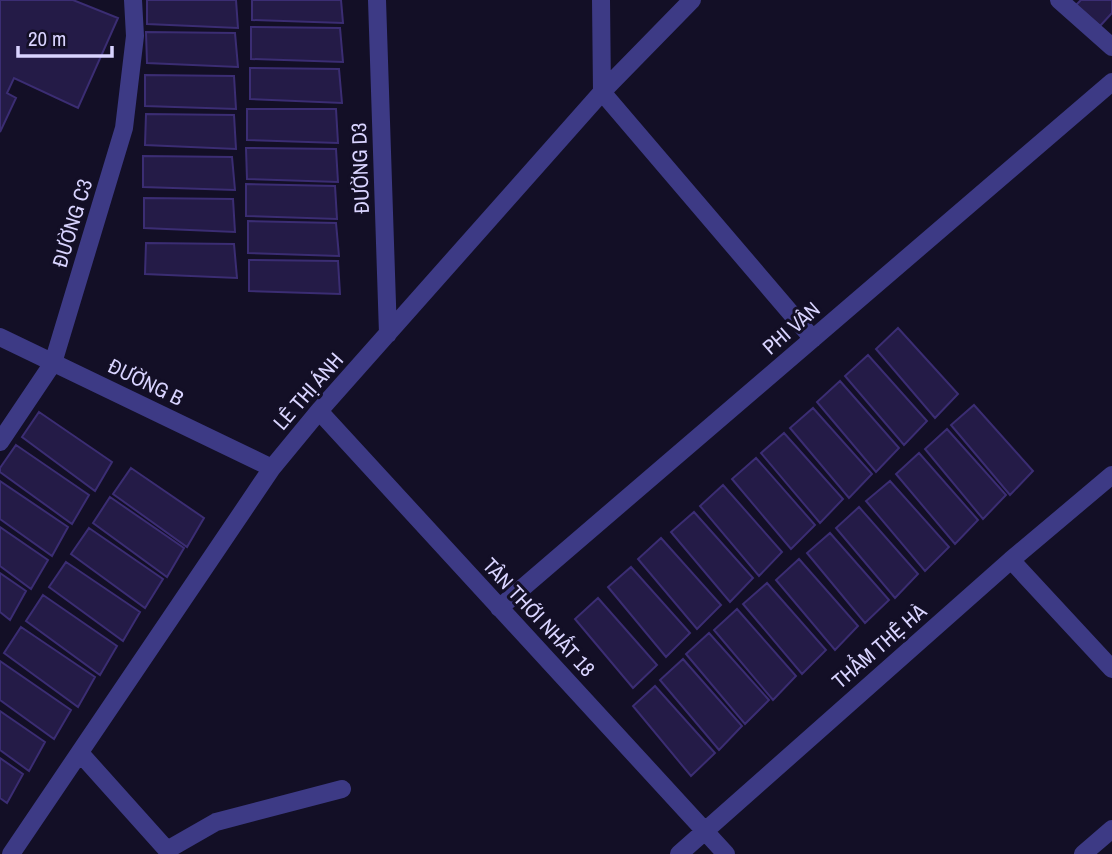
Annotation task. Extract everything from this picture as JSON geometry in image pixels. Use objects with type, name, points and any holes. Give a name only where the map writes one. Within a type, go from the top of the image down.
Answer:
[{"type":"street","name":"ĐƯỜNG C3","points":[[0,442],[53,363],[124,128],[135,36],[133,0]]},
{"type":"street","name":"ĐƯỜNG D3","points":[[377,0],[388,334]]},
{"type":"street","points":[[601,0],[603,92],[813,339]]},
{"type":"street","name":"LÊ THỊ ÁNH","points":[[11,854],[272,468],[319,411],[603,92],[692,0]]},
{"type":"street","points":[[1059,0],[1112,47]]},
{"type":"street","name":"PHI VÂN","points":[[499,608],[1112,82]]},
{"type":"street","name":"ĐƯỜNG B","points":[[0,337],[272,468]]},
{"type":"street","name":"TÂN THỚI NHẤT 18","points":[[319,411],[726,854]]},
{"type":"street","name":"THẨM THỆ HÀ","points":[[679,854],[1011,560],[1112,475]]},
{"type":"street","points":[[1011,560],[1112,669]]},
{"type":"street","points":[[80,753],[168,852],[216,822],[342,789]]},
{"type":"street","points":[[1083,854],[1112,829]]},
{"type":"building","points":[[0,0],[73,0],[118,18],[78,108],[14,78],[7,93],[16,98],[0,132]]},
{"type":"building","points":[[147,0],[236,0],[238,28],[147,24]]},
{"type":"building","points":[[252,0],[341,0],[343,23],[252,20]]},
{"type":"building","points":[[1081,0],[1112,0],[1112,13],[1100,26],[1076,5]]},
{"type":"building","points":[[251,27],[340,28],[343,62],[251,59]]},
{"type":"building","points":[[146,32],[235,33],[238,67],[147,63]]},
{"type":"building","points":[[250,68],[339,69],[342,103],[250,99]]},
{"type":"building","points":[[145,75],[234,76],[236,109],[145,106]]},
{"type":"building","points":[[247,109],[336,109],[338,143],[247,140]]},
{"type":"building","points":[[146,114],[234,115],[236,149],[145,145]]},
{"type":"building","points":[[246,148],[336,149],[338,182],[247,179]]},
{"type":"building","points":[[143,156],[232,157],[235,190],[143,187]]},
{"type":"building","points":[[246,184],[335,186],[337,219],[246,216]]},
{"type":"building","points":[[144,198],[233,199],[235,232],[144,228]]},
{"type":"building","points":[[248,221],[336,223],[339,256],[248,253]]},
{"type":"building","points":[[146,243],[234,244],[237,278],[145,274]]},
{"type":"building","points":[[249,260],[338,261],[340,294],[249,291]]},
{"type":"building","points":[[898,328],[958,394],[935,418],[876,349]]},
{"type":"building","points":[[868,355],[927,421],[904,445],[845,376]]},
{"type":"building","points":[[840,381],[899,448],[876,472],[817,402]]},
{"type":"building","points":[[974,405],[1033,471],[1010,495],[951,425]]},
{"type":"building","points":[[813,408],[872,474],[849,498],[790,428]]},
{"type":"building","points":[[39,412],[112,462],[95,491],[22,437]]},
{"type":"building","points":[[947,429],[1006,495],[983,519],[925,449]]},
{"type":"building","points":[[784,433],[843,499],[820,523],[761,453]]},
{"type":"building","points":[[16,445],[89,495],[72,524],[0,472]]},
{"type":"building","points":[[919,453],[978,520],[955,544],[896,474]]},
{"type":"building","points":[[756,458],[815,525],[791,549],[732,479]]},
{"type":"building","points":[[131,468],[204,518],[187,547],[113,494]]},
{"type":"building","points":[[0,481],[68,527],[52,556],[0,519]]},
{"type":"building","points":[[890,481],[949,547],[925,571],[866,501]]},
{"type":"building","points":[[723,485],[782,552],[759,576],[700,506]]},
{"type":"building","points":[[110,497],[184,548],[167,577],[93,523]]},
{"type":"building","points":[[859,507],[918,574],[895,598],[836,528]]},
{"type":"building","points":[[694,512],[753,578],[730,602],[671,532]]},
{"type":"building","points":[[0,527],[48,560],[31,589],[0,566]]},
{"type":"building","points":[[89,528],[163,579],[145,608],[71,554]]},
{"type":"building","points":[[830,533],[889,600],[865,623],[807,553]]},
{"type":"building","points":[[661,538],[721,605],[697,629],[638,559]]},
{"type":"building","points":[[799,559],[858,626],[835,650],[776,580]]},
{"type":"building","points":[[66,562],[140,612],[123,641],[49,587]]},
{"type":"building","points":[[631,567],[690,633],[666,657],[608,587]]},
{"type":"building","points":[[0,573],[26,591],[10,620],[0,612]]},
{"type":"building","points":[[767,583],[826,650],[802,674],[743,604]]},
{"type":"building","points":[[43,595],[117,646],[100,675],[26,621]]},
{"type":"building","points":[[598,598],[657,665],[633,688],[575,619]]},
{"type":"building","points":[[737,609],[796,676],[773,700],[714,630]]},
{"type":"building","points":[[21,627],[95,677],[78,707],[4,653]]},
{"type":"building","points":[[709,633],[769,700],[745,724],[686,654]]},
{"type":"building","points":[[683,659],[742,726],[719,750],[660,680]]},
{"type":"building","points":[[0,661],[71,710],[54,739],[0,700]]},
{"type":"building","points":[[655,686],[715,753],[691,776],[633,706]]},
{"type":"building","points":[[0,711],[45,742],[29,771],[0,750]]},
{"type":"building","points":[[0,758],[23,774],[7,803],[0,798]]}]
